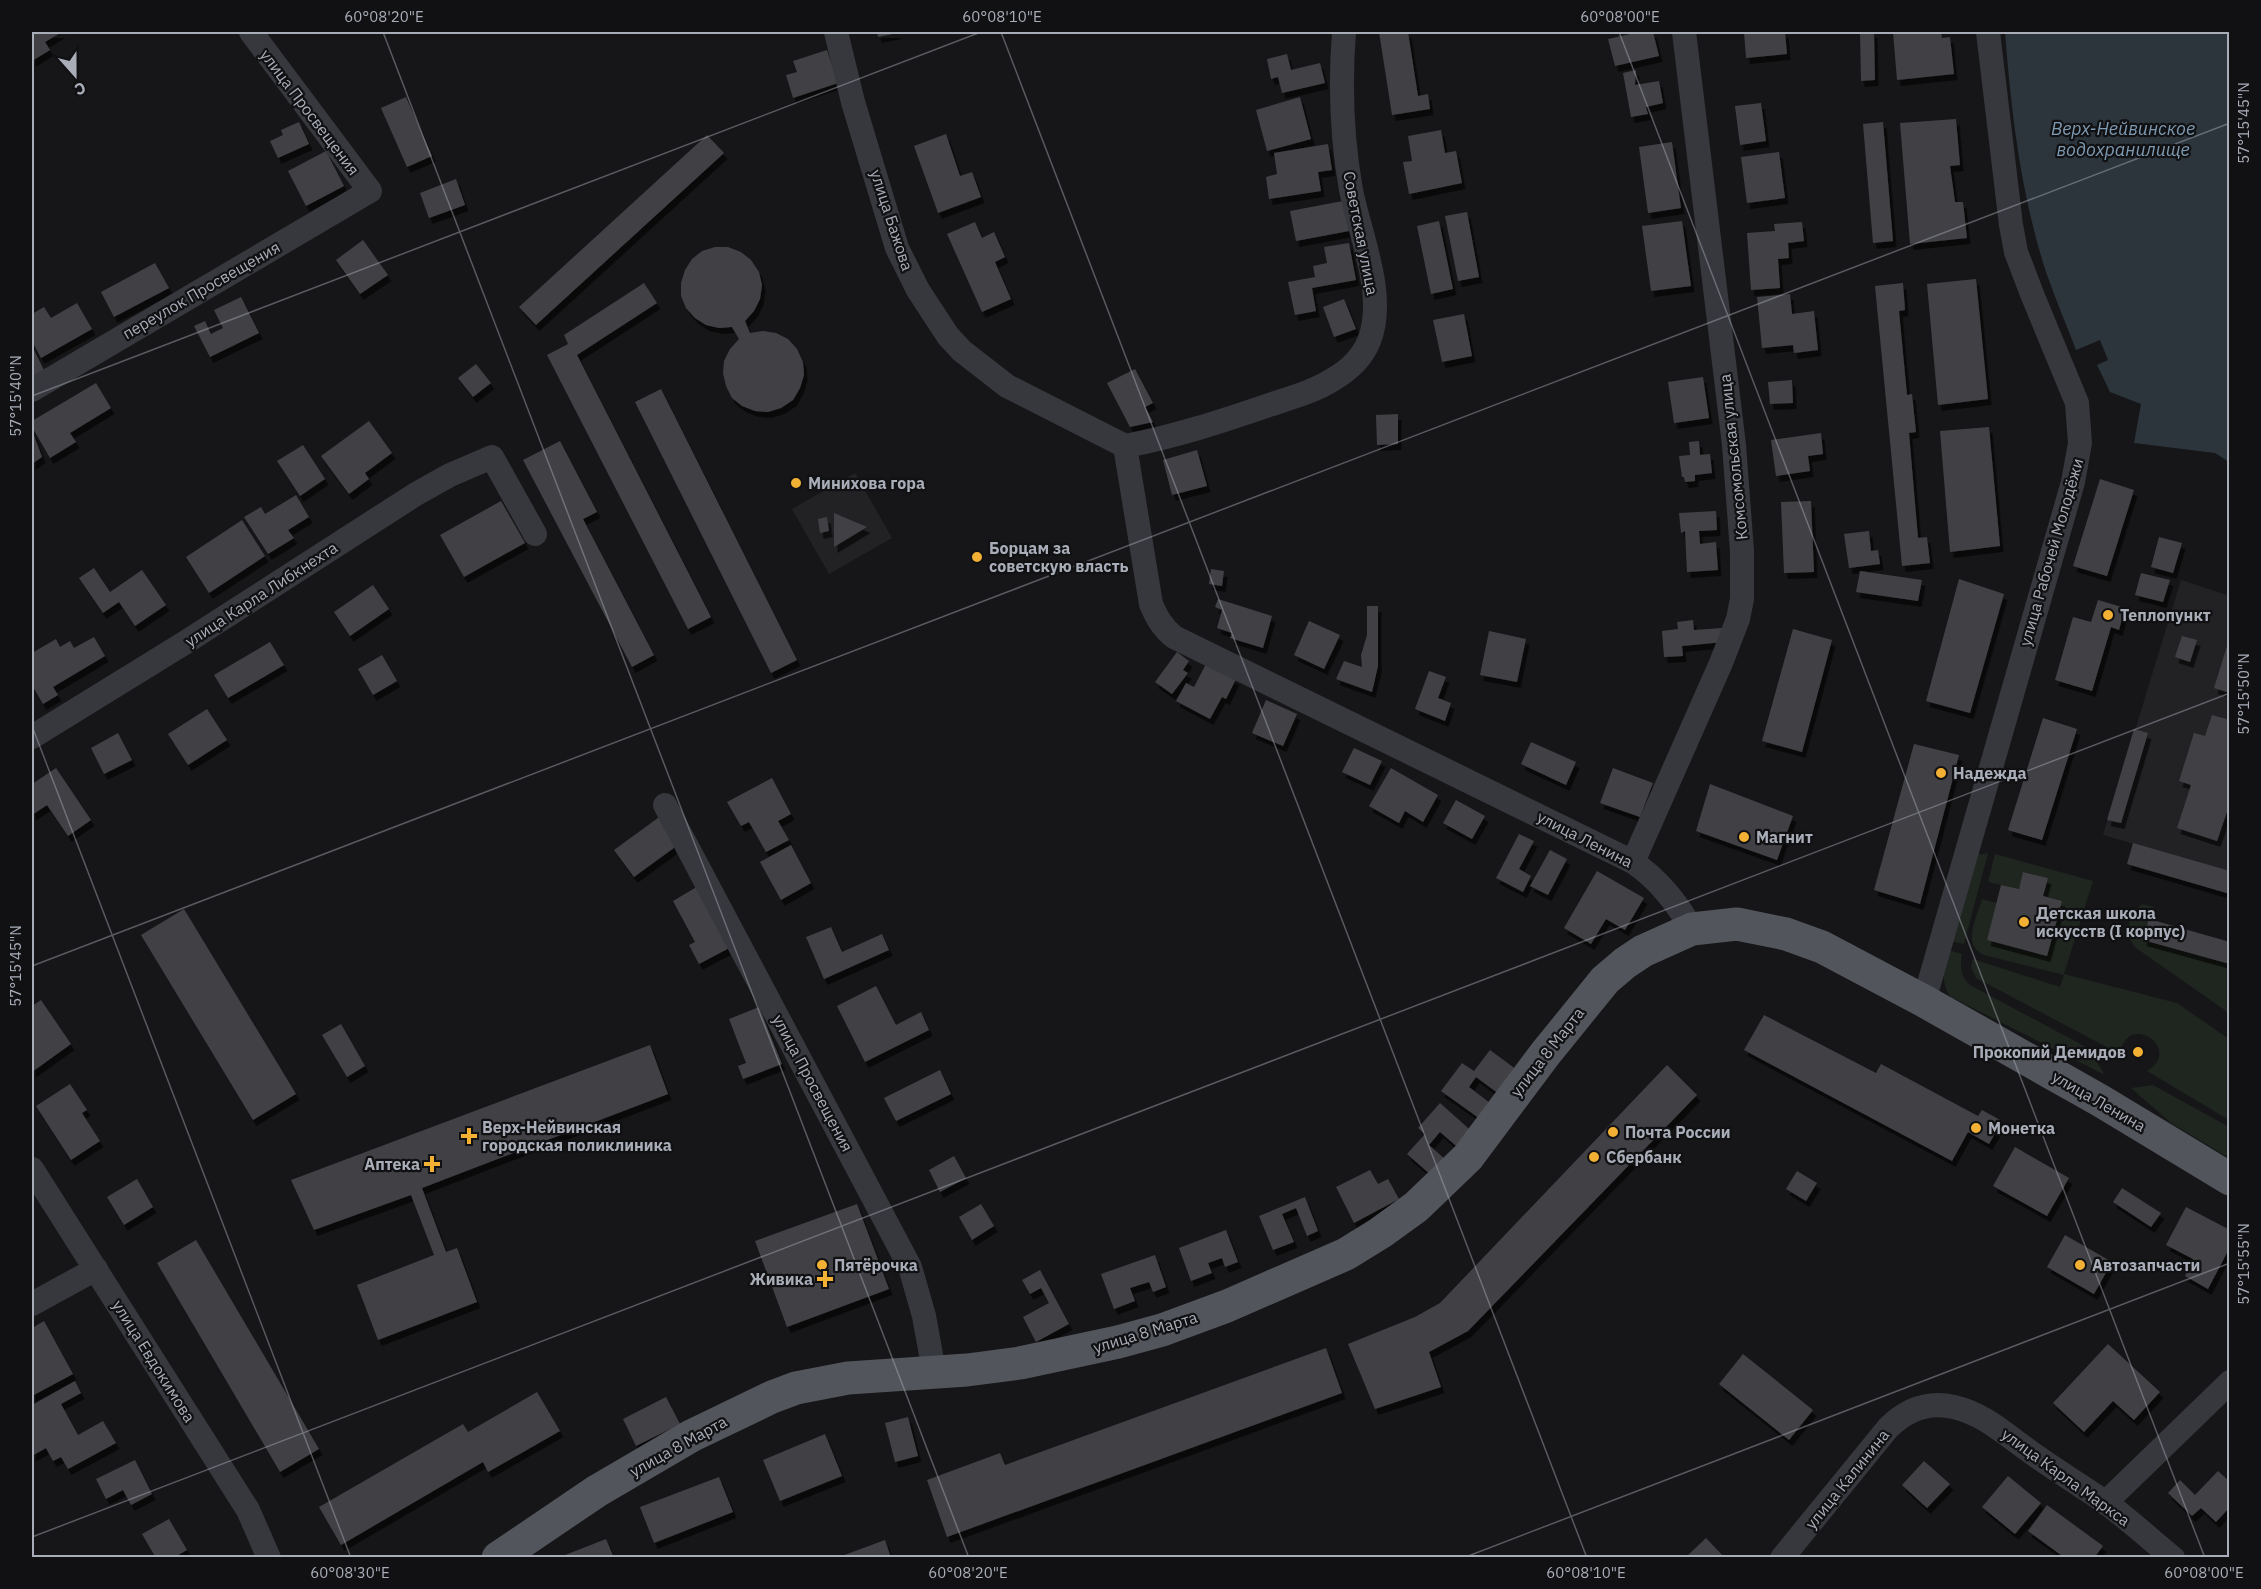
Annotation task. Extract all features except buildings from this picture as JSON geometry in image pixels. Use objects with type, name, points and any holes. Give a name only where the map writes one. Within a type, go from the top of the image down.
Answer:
[{"type":"main road","name":"улица Ленина","points":[[1692,929],[1737,924],[1798,937],[1849,960],[2101,1101],[2229,1179]]},
{"type":"main road","name":"улица 8 Марта","points":[[498,1557],[606,1486],[691,1436],[796,1388],[848,1378],[967,1370],[1020,1363],[1118,1342],[1162,1330],[1227,1306],[1346,1254],[1416,1207],[1468,1157],[1545,1053],[1605,980],[1624,963],[1643,951],[1692,929]]},
{"type":"street","name":"улица Просвещения","points":[[251,32],[370,191]]},
{"type":"street","name":"улица Бажова","points":[[836,32],[853,102],[897,248],[918,290],[948,336],[970,358],[1006,386],[1125,446]]},
{"type":"street","name":"Советская улица","points":[[1125,446],[1206,426],[1313,390],[1348,370],[1361,356],[1369,341],[1374,325],[1375,298],[1351,189],[1346,151],[1344,32]]},
{"type":"street","name":"Комсомольская улица","points":[[1634,862],[1721,663],[1738,619],[1742,599],[1742,550],[1734,445],[1684,32]]},
{"type":"street","name":"улица Рабочей Молодёжи","points":[[1924,1001],[2073,482],[2080,443],[2077,403],[2016,252],[1988,32]]},
{"type":"street","name":"переулок Просвещения","points":[[32,390],[370,191]]},
{"type":"street","name":"улица Ленина","points":[[1125,446],[1151,604],[1157,619],[1174,637],[1634,862],[1651,874],[1665,890],[1692,929]]},
{"type":"street","name":"улица Карла Либкнехта","points":[[32,737],[186,642],[416,494],[492,456],[535,534]]},
{"type":"street","name":"улица Просвещения","points":[[665,805],[910,1267],[922,1308],[934,1371]]},
{"type":"street","name":"улица Евдокимова","points":[[32,1169],[248,1510],[269,1557]]},
{"type":"street","points":[[32,1304],[96,1269]]},
{"type":"street","points":[[2105,1503],[2229,1382]]},
{"type":"street","name":"улица Калинина","points":[[1782,1557],[1900,1416],[1915,1408],[1933,1405],[1953,1406]]},
{"type":"street","name":"улица Карла Маркса","points":[[1953,1406],[1991,1423],[2105,1503],[2172,1557]]},
{"type":"shaded area","points":[[855,473],[892,538],[829,574],[792,509]]},
{"type":"shaded area","points":[[2181,580],[2230,596],[2229,871],[2103,835]]},
{"type":"shaded area","points":[[1988,853],[1964,944],[1951,941],[1977,855]]},
{"type":"shaded area","points":[[1995,854],[2093,881],[2064,974],[2177,1003],[2229,1039],[2229,1120],[2147,1071],[2157,1062],[2159,1053],[2157,1044],[2150,1038],[2141,1034],[2132,1035],[2125,1041],[2120,1054],[1976,978],[1971,967],[1973,959],[2060,987],[2064,975],[1984,955],[1973,945],[1974,922],[1982,899],[1997,903],[1987,940],[2047,956],[2061,901],[2043,896],[2047,878],[2024,872],[2019,889],[1988,882]]},
{"type":"shaded area","points":[[2142,904],[2154,907],[2149,919],[2229,964],[2229,1013],[2136,948],[2128,931],[2133,914]]},
{"type":"shaded area","points":[[1948,950],[1962,954],[1962,971],[1970,985],[2088,1048],[2105,1075],[1951,997],[1944,980]]},
{"type":"shaded area","points":[[2153,1085],[2229,1127],[2229,1149],[2226,1156],[2171,1123],[2131,1088]]},
{"type":"water","name":"Верх-Нейвинское водохранилище","points":[[2005,32],[2229,32],[2229,462],[2215,453],[2134,443],[2141,404],[2110,392],[2097,365],[2108,360],[2100,340],[2076,350],[2046,272],[2030,213],[2018,153]]},
{"type":"place","name":"Минихова гора","points":[[796,483]]},
{"type":"place","name":"Борцам за советскую власть","points":[[977,557]]},
{"type":"place","name":"Теплопункт","points":[[2108,615]]},
{"type":"place","name":"Надежда","points":[[1941,773]]},
{"type":"place","name":"Магнит","points":[[1744,837]]},
{"type":"place","name":"Детская школа искусств (I корпус)","points":[[2024,922]]},
{"type":"place","name":"Прокопий Демидов","points":[[2138,1052]]},
{"type":"place","name":"Монетка","points":[[1976,1128]]},
{"type":"place","name":"Почта России","points":[[1613,1132]]},
{"type":"place","name":"Верх-Нейвинская городская поликлиника","points":[[469,1136]]},
{"type":"place","name":"Сбербанк","points":[[1594,1157]]},
{"type":"place","name":"Аптека","points":[[432,1164]]},
{"type":"place","name":"Пятёрочка","points":[[822,1265]]},
{"type":"place","name":"Автозапчасти","points":[[2080,1265]]},
{"type":"place","name":"Живика","points":[[825,1279]]}]
